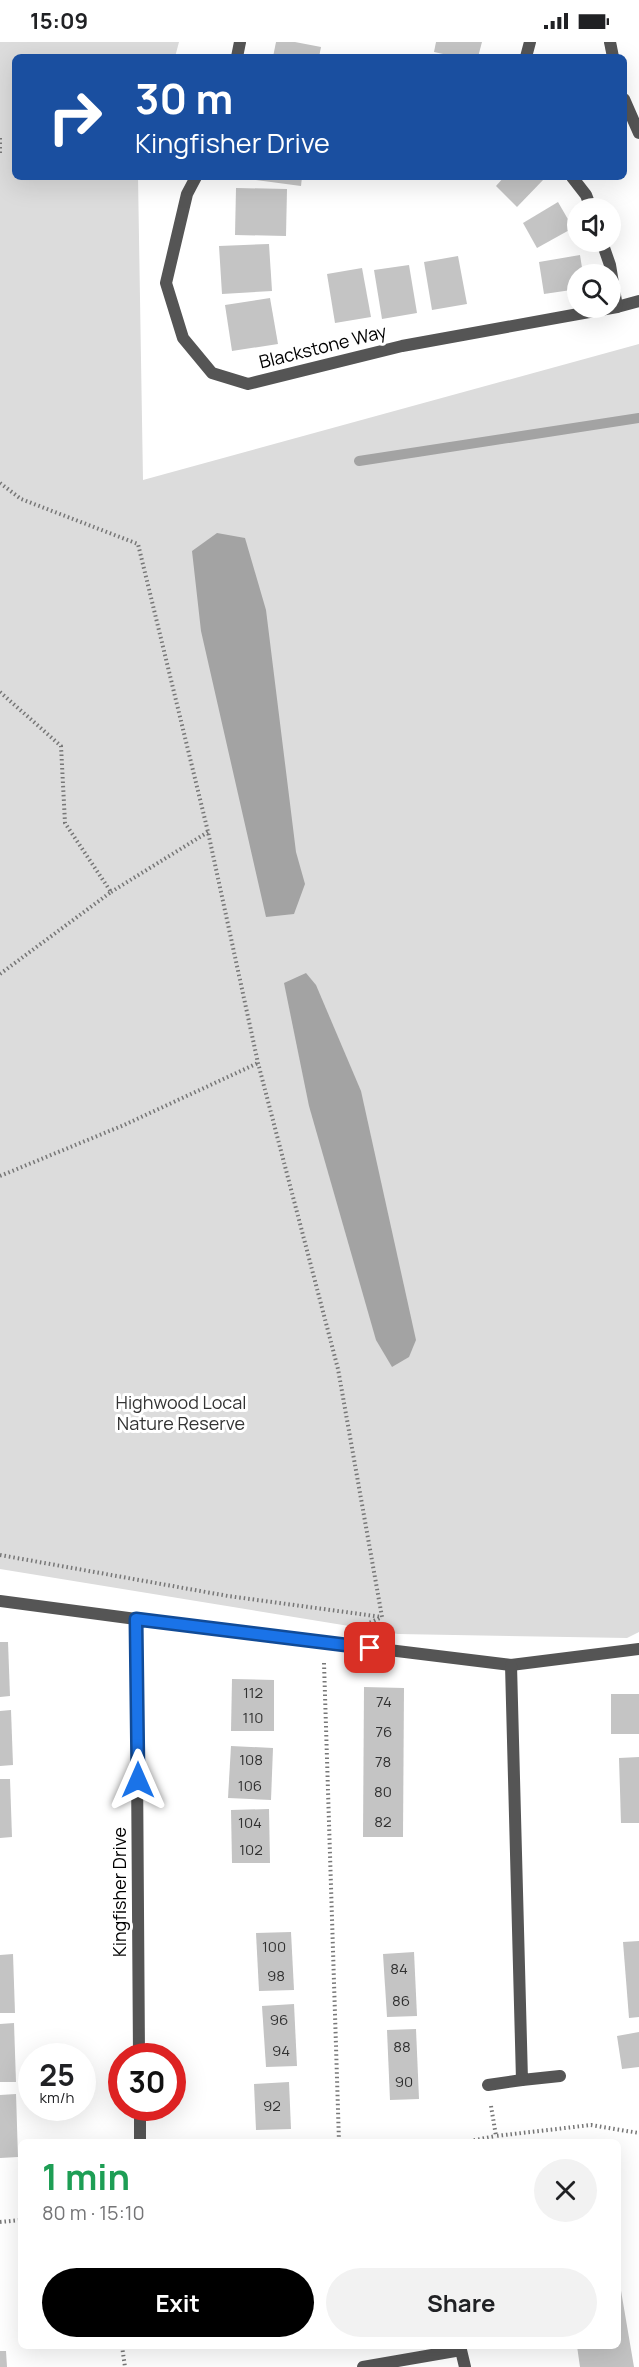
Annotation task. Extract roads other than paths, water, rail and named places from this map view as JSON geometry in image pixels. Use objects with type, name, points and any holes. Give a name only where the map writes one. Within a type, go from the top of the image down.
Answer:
[{"type":"street","points":[[627,106],[639,133]]},
{"type":"street","name":"Blackstone Way","points":[[194,180],[187,194],[166,283],[183,338],[212,373],[248,384],[402,346],[567,317]]},
{"type":"street","points":[[574,180],[587,198]]},
{"type":"street","name":"Blackstone Way","points":[[621,307],[639,301]]},
{"type":"street","points":[[0,1600],[511,1665],[639,1649]]},
{"type":"street","name":"Kingfisher Drive","points":[[136,1619],[139,2043]]},
{"type":"street","points":[[511,1665],[522,2080]]},
{"type":"street","points":[[488,2085],[560,2076]]},
{"type":"street","points":[[140,2121],[140,2139]]},
{"type":"street","points":[[363,2367],[456,2349]]},
{"type":"street","points":[[461,2349],[465,2367]]},
{"type":"waterway","points":[[359,461],[639,418]]},
{"type":"park label","name":"Highwood Local Nature Reserve","points":[[181,1413]]}]
